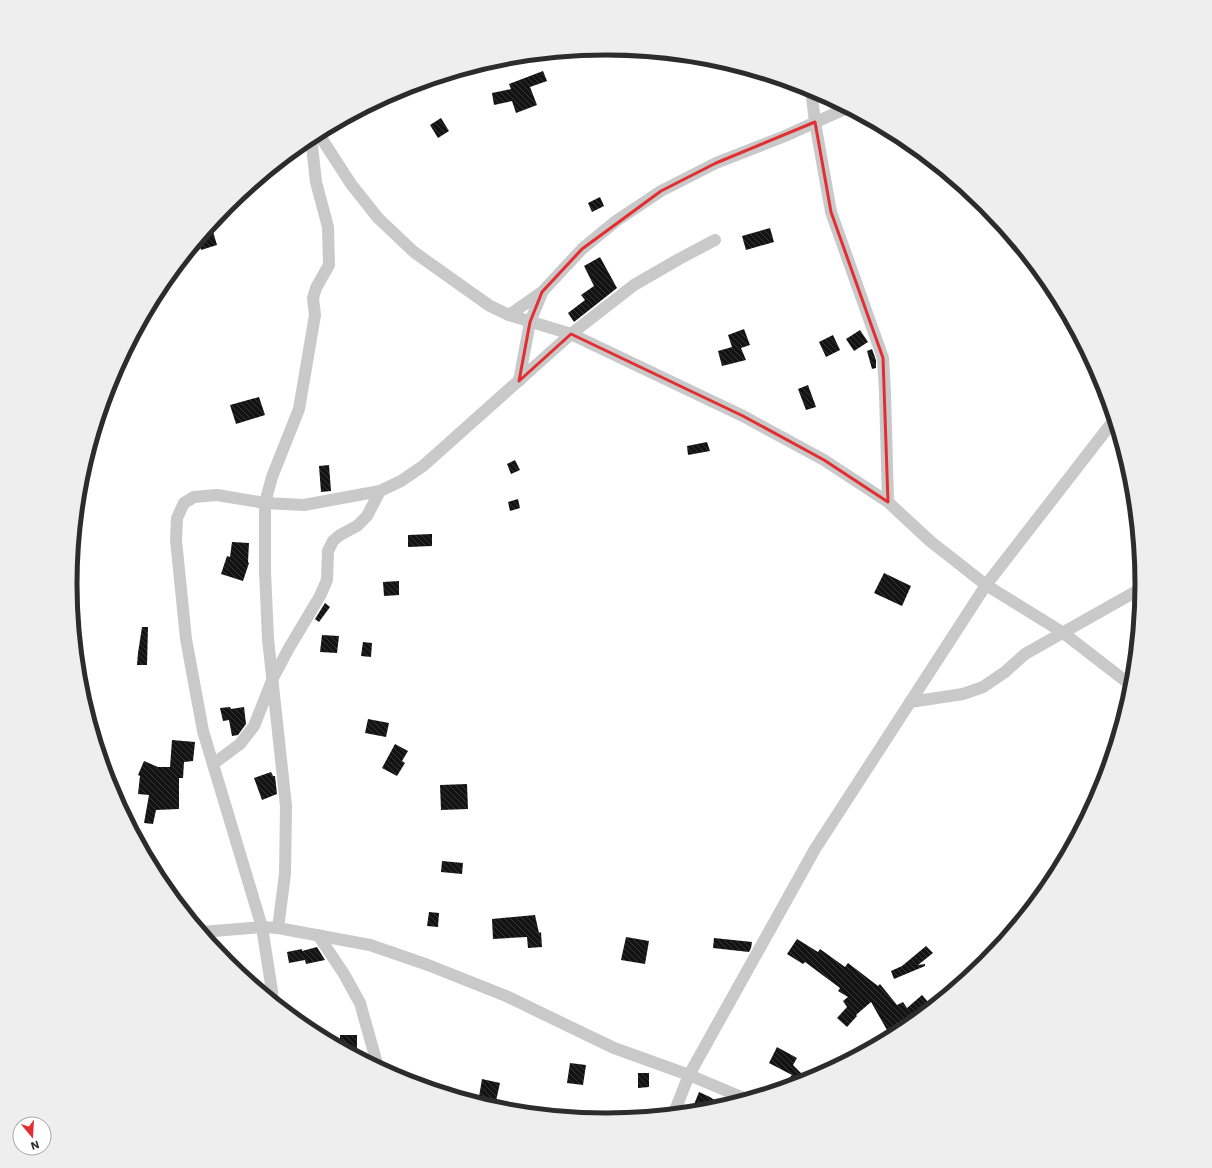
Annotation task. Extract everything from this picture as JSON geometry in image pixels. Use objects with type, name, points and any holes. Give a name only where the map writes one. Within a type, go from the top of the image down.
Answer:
[{"type":"street","points":[[812,97],[831,212],[883,358],[888,502]]},
{"type":"street","points":[[509,315],[542,292],[582,249],[616,221],[661,191],[716,163],[784,136],[841,110]]},
{"type":"street","points":[[321,138],[351,184],[378,218],[398,238],[414,252],[490,306],[509,315],[571,334],[743,416],[824,460],[888,502],[930,541],[986,585],[1062,632],[1126,681]]},
{"type":"street","points":[[278,928],[286,874],[286,806],[268,639],[265,571],[265,503],[272,478],[299,409],[315,315],[313,298],[316,288],[329,265],[328,227],[316,182],[312,144]]},
{"type":"street","points":[[272,994],[262,927],[203,731],[186,639],[176,540],[177,518],[184,503],[194,497],[217,494],[265,503],[304,505],[380,491],[401,481],[423,466],[571,334],[634,285],[679,258],[715,240]]},
{"type":"street","points":[[519,381],[530,322],[542,292]]},
{"type":"street","points":[[676,1108],[689,1076],[814,849],[986,585],[1110,425]]},
{"type":"street","points":[[213,764],[240,744],[254,726],[273,678],[320,596],[326,580],[328,551],[333,541],[340,535],[357,526],[367,516],[380,491]]},
{"type":"street","points":[[910,702],[963,694],[983,687],[1005,672],[1025,654],[1135,592]]},
{"type":"street","points":[[207,932],[262,927],[278,928],[370,944],[506,996],[614,1048],[739,1096]]},
{"type":"street","points":[[318,935],[344,974],[360,1003],[376,1060]]},
{"type":"highlighted area","points":[[815,122],[831,212],[883,358],[888,502],[824,460],[743,416],[571,334],[519,381],[530,322],[542,292],[582,249],[661,191],[716,163]]},
{"type":"building","points":[[543,71],[547,81],[530,87],[537,105],[516,113],[512,101],[494,105],[492,93],[511,89],[509,84]]},
{"type":"building","points":[[441,118],[449,131],[438,138],[430,125]]},
{"type":"building","points":[[600,197],[604,206],[592,212],[588,203]]},
{"type":"building","points":[[770,228],[774,242],[746,250],[742,236]]},
{"type":"building","points":[[213,230],[217,245],[201,250],[200,245]]},
{"type":"building","points":[[600,257],[617,288],[574,322],[568,313],[585,300],[581,295],[594,286],[584,266]]},
{"type":"building","points":[[744,329],[750,345],[741,348],[746,360],[722,366],[718,351],[732,347],[728,335]]},
{"type":"building","points":[[860,330],[868,342],[854,351],[846,339]]},
{"type":"building","points":[[833,335],[840,350],[826,357],[819,342]]},
{"type":"building","points":[[872,349],[876,360],[876,368],[872,369],[867,351]]},
{"type":"building","points":[[808,385],[816,407],[806,410],[798,389]]},
{"type":"building","points":[[259,397],[265,415],[236,424],[230,405]]},
{"type":"building","points":[[707,442],[710,451],[688,455],[687,446]]},
{"type":"building","points":[[515,460],[520,470],[511,474],[507,464]]},
{"type":"building","points":[[329,465],[331,491],[321,492],[319,466]]},
{"type":"building","points":[[518,499],[520,508],[510,511],[508,502]]},
{"type":"building","points":[[432,534],[432,546],[408,547],[408,535]]},
{"type":"building","points":[[232,542],[249,543],[249,563],[243,581],[221,574],[227,556],[230,557]]},
{"type":"building","points":[[884,573],[911,586],[902,606],[874,593]]},
{"type":"building","points":[[399,581],[399,595],[384,596],[383,582]]},
{"type":"building","points":[[325,603],[330,607],[319,622],[315,619]]},
{"type":"building","points":[[142,627],[148,627],[147,665],[137,665],[138,653]]},
{"type":"building","points":[[322,635],[339,636],[337,653],[320,652]]},
{"type":"building","points":[[363,642],[372,643],[371,657],[361,656]]},
{"type":"building","points":[[230,707],[231,709],[244,707],[246,724],[238,735],[232,736],[229,720],[223,721],[220,708]]},
{"type":"building","points":[[368,719],[389,723],[386,737],[365,733]]},
{"type":"building","points":[[172,740],[195,742],[193,761],[184,762],[183,778],[179,778],[179,809],[156,810],[153,824],[144,823],[149,795],[138,794],[140,776],[138,775],[144,761],[158,767],[170,767]]},
{"type":"building","points":[[395,744],[408,751],[402,761],[405,763],[397,776],[382,768]]},
{"type":"building","points":[[271,772],[273,776],[275,776],[277,794],[262,800],[254,778]]},
{"type":"building","points":[[467,784],[468,809],[441,810],[440,785]]},
{"type":"building","points":[[442,861],[463,863],[462,874],[441,872]]},
{"type":"building","points":[[429,912],[439,913],[438,927],[427,926]]},
{"type":"building","points":[[535,915],[539,933],[541,932],[542,947],[528,948],[527,937],[493,939],[492,919]]},
{"type":"building","points":[[626,937],[649,941],[645,964],[621,960]]},
{"type":"building","points":[[714,938],[752,942],[751,948],[749,952],[713,948]]},
{"type":"building","points":[[797,939],[818,952],[820,949],[845,967],[848,963],[878,986],[880,984],[897,1005],[903,1002],[907,1008],[922,995],[929,1003],[912,1016],[887,1030],[871,1002],[856,1015],[857,1016],[847,1027],[837,1018],[847,1007],[843,1001],[848,997],[838,991],[840,988],[805,962],[803,964],[787,954]]},
{"type":"building","points":[[926,946],[933,953],[918,965],[925,964],[925,966],[894,979],[891,971],[902,966]]},
{"type":"building","points":[[317,947],[325,960],[306,964],[305,960],[289,963],[287,952],[302,949],[302,951]]},
{"type":"building","points":[[340,1035],[357,1035],[357,1050],[341,1042]]},
{"type":"building","points":[[777,1047],[797,1058],[793,1065],[803,1075],[786,1081],[792,1075],[769,1063]]},
{"type":"building","points":[[570,1063],[586,1065],[583,1085],[567,1083]]},
{"type":"building","points":[[638,1073],[649,1073],[649,1087],[638,1088]]},
{"type":"building","points":[[482,1079],[500,1083],[496,1101],[479,1097]]},
{"type":"building","points":[[699,1092],[716,1101],[709,1103],[694,1105]]}]
